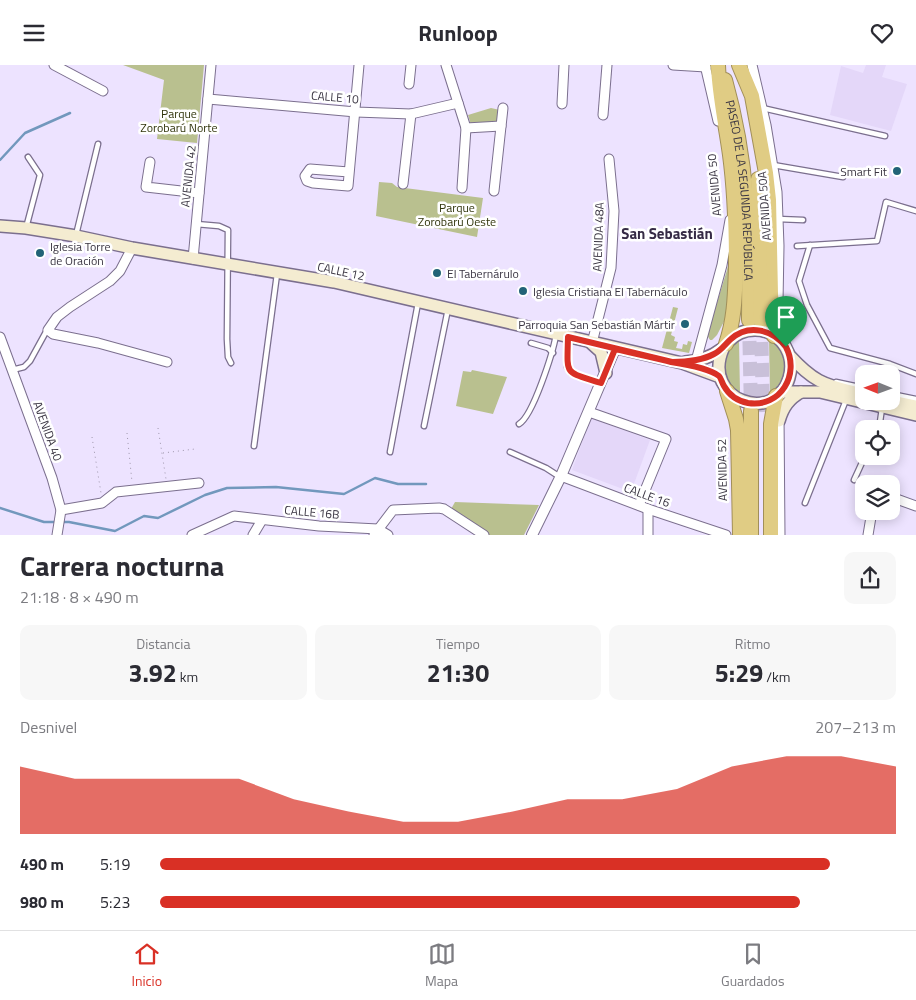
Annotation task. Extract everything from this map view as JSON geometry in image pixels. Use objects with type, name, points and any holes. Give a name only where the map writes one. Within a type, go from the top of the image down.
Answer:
[{"type":"highway","name":"PASEO DE LA SEGUNDA REPÚBLICA","points":[[712,66],[733,110],[745,179],[748,245],[755,320],[758,179],[748,113],[738,65]]},
{"type":"highway","points":[[738,65],[752,96],[766,173],[769,200],[774,335]]},
{"type":"highway","points":[[712,66],[719,92],[730,153],[734,184],[736,229],[735,302],[731,330],[724,347]]},
{"type":"highway","points":[[727,391],[738,431],[740,535]]},
{"type":"highway","points":[[771,535],[772,424],[779,394]]},
{"type":"highway","points":[[751,535],[757,411],[764,535]]},
{"type":"main road","name":"CALLE 12","points":[[0,226],[76,236],[193,259],[334,282],[692,366],[720,377]]},
{"type":"main road","points":[[855,392],[829,386],[815,380],[802,369],[774,335],[762,331],[748,330],[736,335],[724,347],[718,363],[720,377],[727,391],[738,399],[751,403],[764,402],[779,394],[802,391],[820,392],[855,399]]},
{"type":"main road","points":[[591,343],[600,352],[603,378]]},
{"type":"main road","name":"CALLE 12","points":[[672,362],[696,361],[724,347]]},
{"type":"main road","points":[[779,394],[790,374],[788,351]]},
{"type":"main road","points":[[779,421],[786,403],[802,391]]},
{"type":"main road","points":[[900,405],[916,406]]},
{"type":"main road","points":[[900,409],[916,415]]},
{"type":"street","points":[[54,65],[104,91]]},
{"type":"street","name":"AVENIDA 42","points":[[193,259],[211,65]]},
{"type":"street","points":[[350,172],[310,169],[305,176],[308,181],[313,183],[348,186],[350,172],[356,112],[359,65]]},
{"type":"street","points":[[409,84],[411,65]]},
{"type":"street","points":[[446,65],[466,128],[462,188]]},
{"type":"street","points":[[562,104],[564,65]]},
{"type":"street","points":[[603,115],[607,65]]},
{"type":"street","points":[[673,65],[712,66]]},
{"type":"street","name":"AVENIDA 50A","points":[[752,65],[762,108],[777,192],[778,303],[788,351]]},
{"type":"street","name":"AVENIDA 50","points":[[696,361],[722,265],[730,215],[726,162],[712,66]]},
{"type":"street","name":"CALLE 10","points":[[208,99],[356,112],[411,114],[458,103]]},
{"type":"street","points":[[494,191],[503,109]]},
{"type":"street","points":[[403,184],[411,114]]},
{"type":"street","points":[[466,128],[501,126]]},
{"type":"street","name":"AVENIDA 48A","points":[[591,343],[611,268],[614,211],[609,159]]},
{"type":"street","points":[[150,163],[146,187],[199,193]]},
{"type":"street","points":[[132,248],[120,271],[110,281],[57,317],[48,330],[53,334],[98,343],[167,362]]},
{"type":"street","name":"AVENIDA 40","points":[[0,337],[52,478],[61,511],[57,535]]},
{"type":"street","points":[[532,535],[589,412],[615,349]]},
{"type":"street","name":"AVENIDA 52","points":[[720,377],[732,422],[735,442],[735,535]]},
{"type":"street","points":[[779,394],[780,535]]},
{"type":"street","points":[[589,412],[666,439],[643,507],[648,535]]},
{"type":"street","name":"CALLE 16","points":[[560,476],[726,535]]},
{"type":"street","points":[[61,511],[102,503],[116,493],[133,489],[199,483]]},
{"type":"street","points":[[900,500],[916,506]]},
{"type":"street","points":[[376,532],[390,513],[395,510],[442,508],[484,535]]},
{"type":"street","name":"CALLE 16B","points":[[192,535],[233,517],[376,532],[388,535]]},
{"type":"street","points":[[868,535],[870,520]]},
{"type":"street","points":[[253,535],[262,521]]},
{"type":"street","points":[[313,535],[319,526]]},
{"type":"lane","points":[[762,108],[885,136]]},
{"type":"lane","points":[[76,236],[98,144]]},
{"type":"lane","points":[[26,228],[40,175],[28,157]]},
{"type":"lane","points":[[773,165],[843,177]]},
{"type":"lane","points":[[796,246],[876,241],[886,202],[916,211]]},
{"type":"lane","points":[[778,219],[803,220]]},
{"type":"lane","points":[[196,224],[219,226],[228,230],[227,345],[228,357],[231,363]]},
{"type":"lane","points":[[810,245],[799,281],[807,305],[830,348],[890,364],[916,374]]},
{"type":"lane","points":[[254,446],[277,273]]},
{"type":"lane","points":[[390,452],[418,302]]},
{"type":"lane","points":[[424,426],[448,309]]},
{"type":"lane","points":[[12,370],[24,367],[30,361],[48,330]]},
{"type":"lane","points":[[519,424],[525,420],[553,353],[556,334]]},
{"type":"lane","points":[[568,337],[567,367],[569,371],[571,373],[603,378]]},
{"type":"lane","points":[[531,343],[548,348],[553,353]]},
{"type":"lane","points":[[815,380],[855,386]]},
{"type":"lane","points":[[900,396],[916,399]]},
{"type":"lane","points":[[805,503],[847,398]]},
{"type":"lane","points":[[510,452],[560,476]]},
{"type":"lane","points":[[854,480],[861,465]]},
{"type":"path","points":[[158,428],[167,486]]},
{"type":"path","points":[[128,433],[133,489]]},
{"type":"path","points":[[92,437],[102,503]]},
{"type":"path","points":[[162,453],[195,449]]},
{"type":"shaded area","points":[[866,65],[886,65],[882,77],[907,84],[891,131],[830,115],[841,66],[863,73]]},
{"type":"shaded area","points":[[591,418],[650,440],[631,492],[572,470]]},
{"type":"green space","name":"Parque Zorobarú Norte","points":[[123,65],[204,65],[197,143],[157,139],[164,80]]},
{"type":"green space","points":[[491,108],[500,110],[499,123],[471,125],[468,115]]},
{"type":"green space","name":"Parque Zorobarú Oeste","points":[[379,182],[392,183],[397,187],[483,198],[477,237],[376,216]]},
{"type":"green space","points":[[732,247],[732,306],[717,335],[710,340],[707,335]]},
{"type":"green space","points":[[673,307],[678,308],[671,335],[675,337],[674,341],[678,342],[676,348],[682,349],[683,344],[687,345],[688,341],[692,342],[689,353],[662,348]]},
{"type":"green space","points":[[769,339],[781,347],[787,367],[782,383],[770,394]]},
{"type":"green space","points":[[739,341],[740,393],[730,386],[724,368],[726,354]]},
{"type":"green space","points":[[472,370],[507,377],[493,414],[456,406],[463,371],[471,372]]},
{"type":"green space","points":[[455,502],[539,505],[524,535],[489,535],[450,511]]},
{"type":"waterway","points":[[0,160],[25,133],[70,113]]},
{"type":"waterway","points":[[62,522],[115,531],[144,516],[158,518],[205,495],[227,488],[276,487],[344,494],[375,478],[398,484],[426,484]]},
{"type":"waterway","points":[[0,508],[44,522],[56,522]]},
{"type":"tunnel","points":[[749,320],[751,411]]},
{"type":"tunnel","points":[[761,321],[763,412]]},
{"type":"place","name":"Smart Fit","points":[[897,171]]},
{"type":"place","name":"Iglesia Torre de Oración","points":[[40,253]]},
{"type":"place","name":"El Tabernárulo","points":[[437,273]]},
{"type":"place","name":"Iglesia Cristiana El Tabernáculo","points":[[523,291]]},
{"type":"place","name":"Parroquia San Sebastián Mártir","points":[[685,324]]},
{"type":"district","name":"San Sebastián","points":[[667,233]]},
{"type":"route","points":[[786,347],[774,335],[762,331],[748,330],[736,335],[730,339],[723,349],[705,358],[696,361],[672,362],[568,337],[567,367],[571,373],[601,383],[615,349],[672,362],[682,363],[701,369],[720,377],[727,391],[738,399],[744,402],[758,403],[770,400],[786,387],[791,368],[791,361],[786,347]]}]
